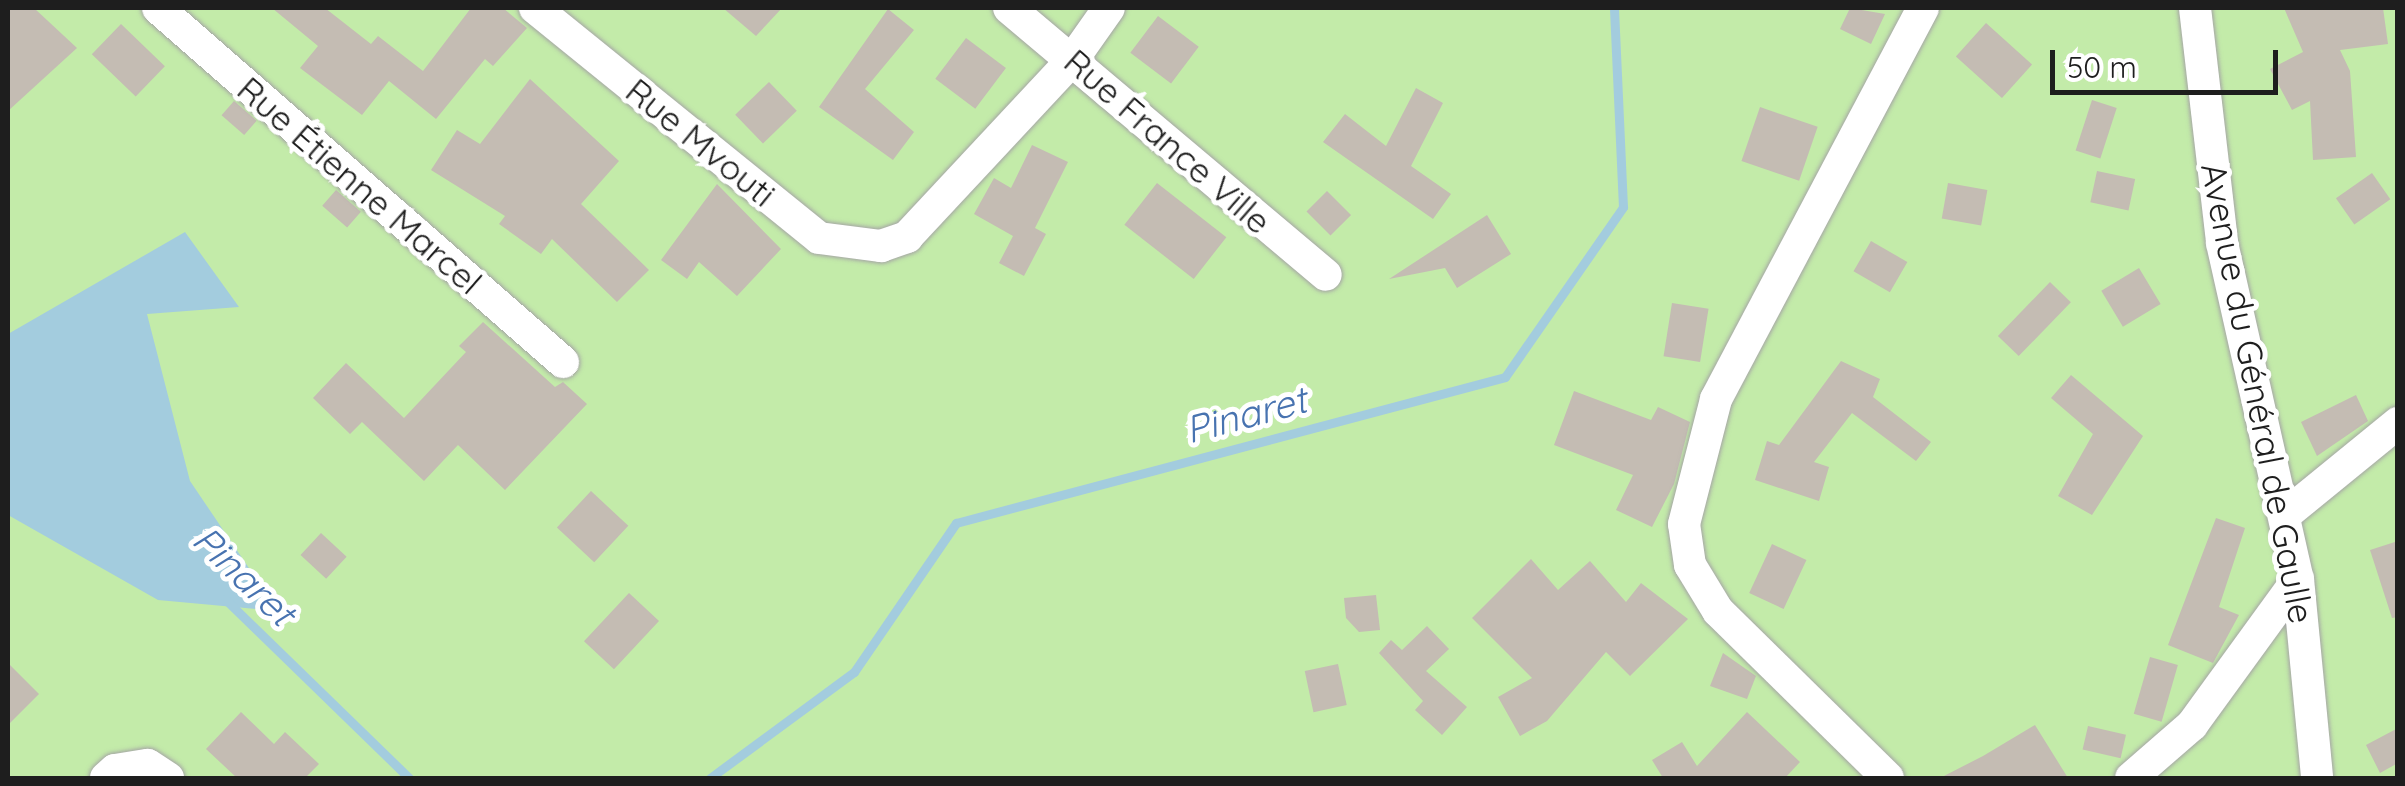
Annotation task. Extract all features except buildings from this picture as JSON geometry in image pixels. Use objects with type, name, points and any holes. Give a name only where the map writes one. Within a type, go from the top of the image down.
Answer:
[{"type":"street","name":"Rue Étienne Marcel","points":[[158,8],[563,362]]},
{"type":"street","name":"Rue Mvouti","points":[[535,8],[818,238],[880,246],[907,237],[1074,59]]},
{"type":"street","name":"Rue France Ville","points":[[1010,8],[1074,59],[1170,149],[1326,275]]},
{"type":"street","points":[[1074,59],[1109,8]]},
{"type":"street","points":[[1888,778],[1718,611],[1690,565],[1684,524],[1716,399],[1924,8]]},
{"type":"street","name":"Avenue du Général de Gaulle","points":[[2194,8],[2222,243],[2298,579],[2316,778]]},
{"type":"street","points":[[2285,515],[2398,423]]},
{"type":"street","points":[[2131,778],[2192,724],[2298,579]]},
{"type":"street","points":[[110,774],[148,766],[168,778]]},
{"type":"green space","points":[[8,8],[2397,8],[2397,778],[8,778]]},
{"type":"water","points":[[185,232],[239,307],[147,314],[190,481],[278,611],[158,600],[8,515],[8,334]]},
{"type":"waterway","name":"Pinaret","points":[[710,778],[854,672],[956,523],[1505,377],[1623,207],[1614,8]]},
{"type":"waterway","name":"Pinaret","points":[[225,599],[409,778]]}]
